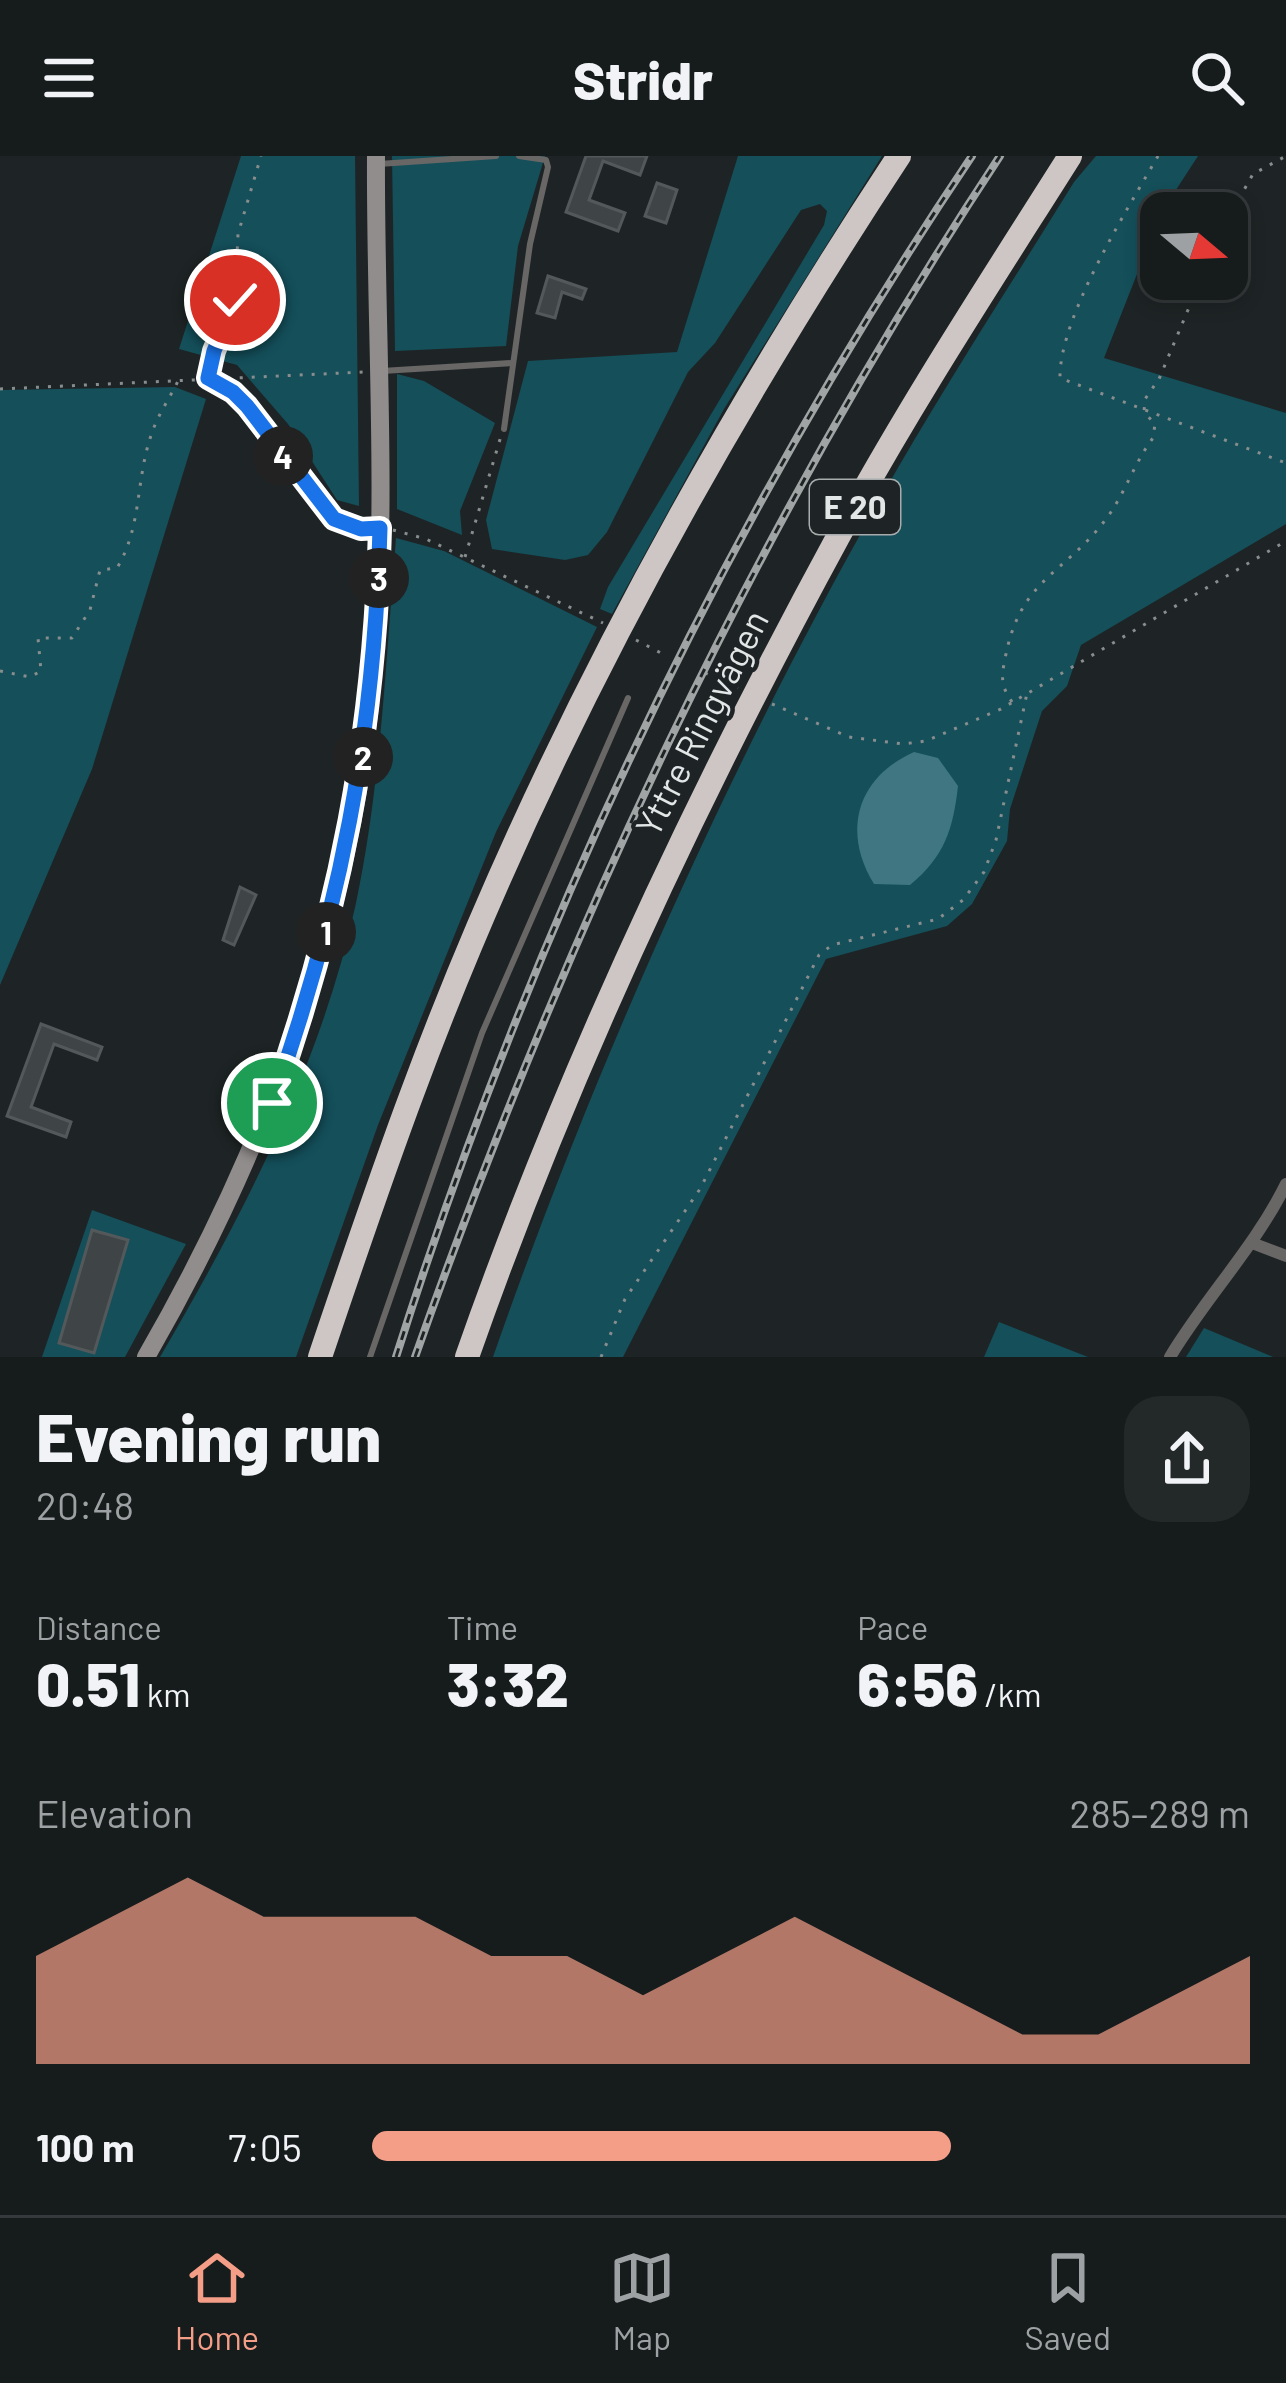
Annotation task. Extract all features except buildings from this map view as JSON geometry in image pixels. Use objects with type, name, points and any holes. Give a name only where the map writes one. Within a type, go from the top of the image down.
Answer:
[{"type":"highway","points":[[321,1350],[414,1088],[578,712],[709,461],[899,156]]},
{"type":"highway","name":"Yttre Ringvägen","points":[[467,1357],[547,1147],[667,874],[839,534],[1070,156]]},
{"type":"highway","points":[[481,1357],[547,1147]]},
{"type":"street","points":[[146,1357],[208,1243],[272,1103],[333,909],[368,724],[380,528],[376,160]]},
{"type":"street","points":[[1170,1357],[1198,1311],[1252,1243],[1286,1184]]},
{"type":"street","points":[[1252,1243],[1286,1256]]},
{"type":"lane","points":[[376,160],[496,156]]},
{"type":"lane","points":[[504,429],[530,244],[548,167],[546,160],[519,156]]},
{"type":"lane","points":[[378,371],[513,363]]},
{"type":"lane","points":[[370,1357],[482,1033],[628,698]]},
{"type":"path","points":[[208,378],[235,300],[238,234],[261,156]]},
{"type":"path","points":[[1158,156],[1107,247],[1060,356],[1060,378],[1286,464]]},
{"type":"path","points":[[1243,192],[1253,174],[1286,156]]},
{"type":"path","points":[[1012,702],[1001,677],[1018,613],[1045,576],[1060,568],[1106,520],[1153,438],[1155,424],[1144,412],[1145,399],[1159,379],[1192,300]]},
{"type":"path","points":[[0,389],[378,371]]},
{"type":"path","points":[[208,378],[247,406],[334,519],[361,529],[408,532],[604,624]]},
{"type":"path","points":[[0,671],[30,677],[41,671],[38,638],[72,638],[90,610],[100,570],[117,568],[135,534],[152,431],[179,380]]},
{"type":"path","points":[[465,557],[473,517],[504,429]]},
{"type":"path","points":[[765,701],[849,737],[903,744],[954,731],[1012,702],[1286,541]]},
{"type":"path","points":[[627,635],[661,652]]},
{"type":"path","points":[[705,673],[745,692]]},
{"type":"path","points":[[601,1357],[625,1299],[686,1203],[700,1189],[819,955],[832,945],[938,919],[963,900],[984,872],[996,840],[1027,693]]},
{"type":"shaded area","points":[[241,156],[355,156],[359,506],[337,500],[288,424],[237,365],[179,349]]},
{"type":"shaded area","points":[[392,156],[545,156],[518,246],[506,346],[395,351]]},
{"type":"shaded area","points":[[738,156],[882,156],[724,409],[612,614],[600,609],[608,587],[824,225],[827,211],[820,204],[801,210],[715,343],[688,372],[607,532],[588,555],[565,560],[492,549],[486,520],[528,361],[677,352]]},
{"type":"shaded area","points":[[1096,156],[1198,156],[1175,192],[1140,192],[1140,266],[1104,358],[1286,413],[1286,524],[1081,645],[1067,686],[1042,711],[1010,809],[1007,841],[972,904],[947,926],[826,959],[623,1357],[493,1357],[575,1137],[719,808],[883,494],[1074,182]]},
{"type":"shaded area","points":[[397,374],[424,381],[495,423],[460,511],[462,535],[397,509]]},
{"type":"shaded area","points":[[175,387],[206,399],[92,769],[0,985],[0,390]]},
{"type":"shaded area","points":[[396,538],[444,551],[597,627],[496,832],[378,1125],[296,1357],[160,1357],[276,1137],[341,963],[371,813]]},
{"type":"shaded area","points":[[914,752],[938,758],[958,786],[950,829],[932,863],[910,885],[874,884],[859,845],[860,808],[879,776]]},
{"type":"shaded area","points":[[92,1210],[186,1244],[125,1357],[42,1357]]},
{"type":"shaded area","points":[[999,1322],[1088,1357],[984,1357]]},
{"type":"shaded area","points":[[1204,1328],[1273,1357],[1186,1357]]},
{"type":"railway","points":[[396,1357],[508,1041],[641,736],[715,586],[796,440],[972,156]]},
{"type":"railway","points":[[415,1357],[535,1043],[671,738],[825,442],[1000,156]]},
{"type":"route","points":[[235,300],[208,378],[247,406],[334,519],[361,529],[380,528],[374,664],[355,807],[333,909],[272,1103]]}]
